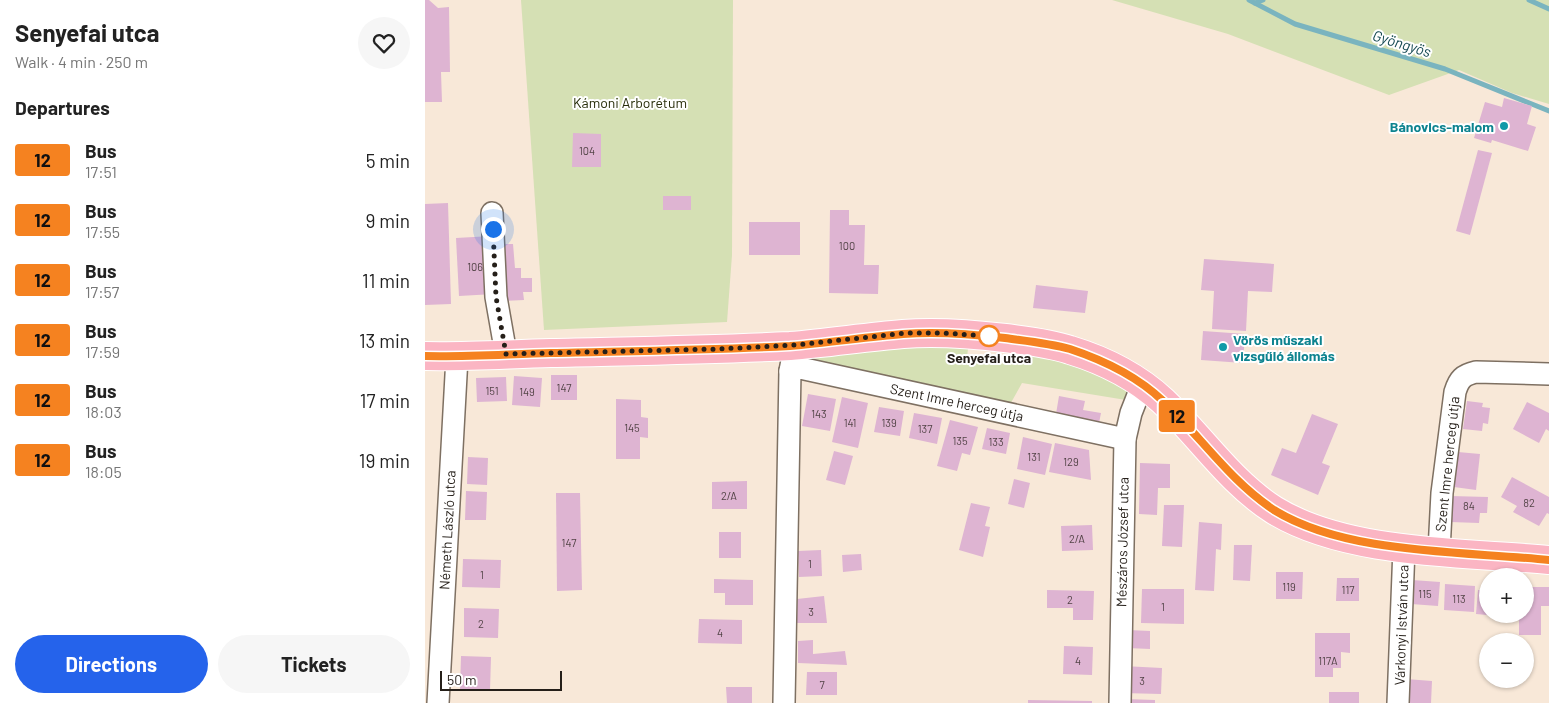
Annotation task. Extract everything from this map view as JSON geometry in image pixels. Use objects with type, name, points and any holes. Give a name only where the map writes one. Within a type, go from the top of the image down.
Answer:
[{"type":"main road","name":"Szent Imre herceg útja","points":[[425,356],[457,357],[506,354],[719,349],[793,358],[907,333],[975,334],[1039,342],[1070,350],[1112,366],[1143,385],[1161,399],[1230,474],[1250,492],[1275,510],[1299,522],[1329,533],[1404,548],[1549,560]]},
{"type":"street","points":[[492,212],[496,297],[506,354]]},
{"type":"street","name":"Németh László utca","points":[[438,703],[432,659],[457,357]]},
{"type":"street","points":[[784,703],[793,358]]},
{"type":"street","name":"Szent Imre herceg útja","points":[[793,358],[800,368],[1125,438]]},
{"type":"street","name":"Szent Imre herceg útja","points":[[1439,551],[1442,492],[1455,392],[1459,380],[1466,375],[1476,372],[1549,374]]},
{"type":"street","name":"Mészáros József utca","points":[[1119,703],[1125,438],[1131,413],[1143,385]]},
{"type":"street","name":"Várkonyi István utca","points":[[1398,703],[1404,548]]},
{"type":"green space","name":"Kámoni Arborétum","points":[[521,0],[733,0],[732,255],[727,322],[544,330]]},
{"type":"green space","points":[[1112,0],[1549,0],[1549,104],[1512,93],[1459,70],[1389,95],[1228,34]]},
{"type":"green space","points":[[969,341],[967,357],[1006,364],[1013,344],[1077,359],[1133,389],[1126,400],[1022,383],[1008,408],[800,368],[798,350]]},
{"type":"building","points":[[425,0],[429,0],[438,8],[449,7],[450,72],[441,72],[442,102],[425,102]]},
{"type":"building","name":"Bánovics-malom","points":[[1504,98],[1532,106],[1527,124],[1536,127],[1528,151],[1492,140],[1491,143],[1474,138],[1485,102],[1502,107]]},
{"type":"building","points":[[573,133],[601,134],[601,167],[572,167]]},
{"type":"building","points":[[1478,150],[1492,153],[1470,235],[1456,231]]},
{"type":"building","points":[[663,196],[691,196],[691,210],[663,210]]},
{"type":"building","points":[[448,203],[451,304],[425,305],[425,204]]},
{"type":"building","points":[[830,210],[849,210],[849,225],[865,225],[864,265],[879,265],[878,294],[829,293]]},
{"type":"building","points":[[749,222],[800,222],[800,255],[749,255]]},
{"type":"building","points":[[491,236],[494,294],[459,296],[456,238]]},
{"type":"building","points":[[500,244],[513,244],[515,268],[521,268],[521,278],[532,278],[532,292],[523,292],[524,300],[502,301]]},
{"type":"building","points":[[1204,259],[1274,264],[1272,292],[1248,291],[1246,331],[1212,329],[1214,291],[1201,290]]},
{"type":"building","points":[[1036,285],[1088,291],[1085,313],[1033,308]]},
{"type":"building","name":"Vörös műszaki vizsgűló állomás","points":[[1203,331],[1245,334],[1243,363],[1201,360]]},
{"type":"building","points":[[551,375],[577,375],[577,400],[551,400]]},
{"type":"building","points":[[514,376],[542,378],[540,407],[512,405]]},
{"type":"building","points":[[506,377],[507,401],[477,402],[476,378]]},
{"type":"building","points":[[808,394],[836,399],[830,431],[802,426]]},
{"type":"building","points":[[1059,396],[1085,401],[1083,410],[1101,413],[1098,428],[1055,420]]},
{"type":"building","points":[[842,397],[868,403],[858,448],[832,442]]},
{"type":"building","points":[[616,399],[641,400],[641,417],[648,418],[648,438],[640,437],[640,459],[616,459]]},
{"type":"building","points":[[1467,401],[1483,403],[1482,407],[1490,408],[1488,424],[1483,423],[1482,431],[1463,429]]},
{"type":"building","points":[[1527,402],[1549,413],[1549,431],[1546,429],[1539,443],[1513,429]]},
{"type":"building","points":[[879,407],[904,411],[900,436],[874,432]]},
{"type":"building","points":[[914,413],[942,418],[937,444],[909,438]]},
{"type":"building","points":[[1312,414],[1338,424],[1322,463],[1330,466],[1318,495],[1271,475],[1282,448],[1296,453]]},
{"type":"building","points":[[950,420],[978,427],[970,455],[962,453],[957,471],[937,466]]},
{"type":"building","points":[[987,428],[1010,433],[1006,454],[982,449]]},
{"type":"building","points":[[1023,437],[1052,444],[1045,475],[1017,469]]},
{"type":"building","points":[[1055,443],[1089,450],[1091,480],[1049,472]]},
{"type":"building","points":[[834,451],[853,456],[845,485],[826,480]]},
{"type":"building","points":[[1458,452],[1480,454],[1476,490],[1454,487]]},
{"type":"building","points":[[468,457],[488,458],[487,485],[467,484]]},
{"type":"building","points":[[1140,463],[1170,464],[1170,488],[1158,488],[1157,515],[1139,514]]},
{"type":"building","points":[[1512,477],[1549,497],[1549,514],[1547,513],[1539,526],[1513,512],[1517,506],[1501,497]]},
{"type":"building","points":[[1014,479],[1030,483],[1024,508],[1008,504]]},
{"type":"building","points":[[747,481],[747,509],[712,509],[712,482]]},
{"type":"building","points":[[466,491],[487,492],[486,520],[465,520]]},
{"type":"building","points":[[556,493],[580,493],[582,590],[557,591]]},
{"type":"building","points":[[1450,496],[1488,497],[1487,513],[1480,513],[1479,523],[1450,522]]},
{"type":"building","points":[[971,503],[990,507],[985,526],[990,527],[983,557],[959,550]]},
{"type":"building","points":[[1164,505],[1184,505],[1182,547],[1162,546]]},
{"type":"building","points":[[1199,522],[1222,524],[1221,550],[1216,549],[1214,591],[1195,590]]},
{"type":"building","points":[[1092,525],[1093,550],[1062,551],[1061,526]]},
{"type":"building","points":[[719,532],[741,532],[741,558],[719,558]]},
{"type":"building","points":[[1234,545],[1252,545],[1250,581],[1233,580]]},
{"type":"building","points":[[821,550],[822,576],[799,577],[798,551]]},
{"type":"building","points":[[861,554],[862,570],[843,572],[842,555]]},
{"type":"building","points":[[463,559],[501,560],[500,588],[462,587]]},
{"type":"building","points":[[1276,572],[1303,572],[1302,599],[1276,599]]},
{"type":"building","points":[[1337,578],[1359,578],[1359,601],[1336,601]]},
{"type":"building","points":[[714,579],[753,580],[753,605],[725,605],[725,593],[714,593]]},
{"type":"building","points":[[1412,580],[1440,582],[1438,606],[1411,604]]},
{"type":"building","points":[[1445,584],[1475,586],[1474,612],[1444,610]]},
{"type":"building","points":[[1534,587],[1549,587],[1549,606],[1541,606],[1541,635],[1519,633],[1519,623],[1534,623]]},
{"type":"building","points":[[1142,589],[1184,589],[1184,624],[1141,623]]},
{"type":"building","points":[[1047,590],[1094,591],[1093,620],[1073,620],[1073,608],[1047,608]]},
{"type":"building","points":[[1478,590],[1479,590],[1479,614],[1476,614]]},
{"type":"building","points":[[824,596],[827,623],[797,623],[797,599]]},
{"type":"building","points":[[464,608],[499,609],[498,638],[464,637]]},
{"type":"building","points":[[699,619],[742,620],[742,644],[698,643]]},
{"type":"building","points":[[1128,630],[1150,631],[1150,649],[1127,648]]},
{"type":"building","points":[[1315,633],[1350,633],[1350,653],[1341,652],[1341,668],[1333,668],[1333,677],[1315,677]]},
{"type":"building","points":[[813,640],[813,654],[845,651],[847,665],[798,663],[798,641]]},
{"type":"building","points":[[1064,646],[1093,647],[1092,675],[1063,674]]},
{"type":"building","points":[[461,656],[491,657],[490,691],[460,690]]},
{"type":"building","points":[[1123,666],[1162,668],[1161,694],[1122,693]]},
{"type":"building","points":[[807,672],[837,672],[837,695],[806,695]]},
{"type":"building","points":[[1406,679],[1432,681],[1431,703],[1405,703]]},
{"type":"building","points":[[726,687],[752,687],[752,703],[727,703]]},
{"type":"building","points":[[1329,692],[1359,692],[1359,703],[1329,703]]},
{"type":"building","points":[[1125,699],[1155,700],[1155,703],[1125,703]]},
{"type":"building","points":[[1028,700],[1092,701],[1092,703],[1028,703]]},
{"type":"waterway","name":"Gyöngyös","points":[[1249,0],[1295,24],[1445,69],[1549,111]]},
{"type":"waterway","name":"Gyöngyös","points":[[1255,3],[1263,0]]},
{"type":"waterway","points":[[1529,0],[1549,9]]},
{"type":"bus line","name":"12","points":[[425,356],[457,357],[506,354],[719,349],[795,345],[907,333],[975,334],[1039,342],[1070,350],[1112,366],[1143,385],[1161,399],[1182,420],[1209,452],[1250,492],[1275,510],[1299,522],[1329,533],[1357,540],[1404,548],[1549,560]]},
{"type":"place","name":"Bánovics-malom","points":[[1504,126]]},
{"type":"place","name":"Senyefai utca","points":[[989,336]]},
{"type":"place","name":"Vörös műszaki vizsgűló állomás","points":[[1223,347]]},
{"type":"route","points":[[493,229],[496,297],[506,354],[719,349],[795,345],[907,333],[991,336],[989,336]]}]
